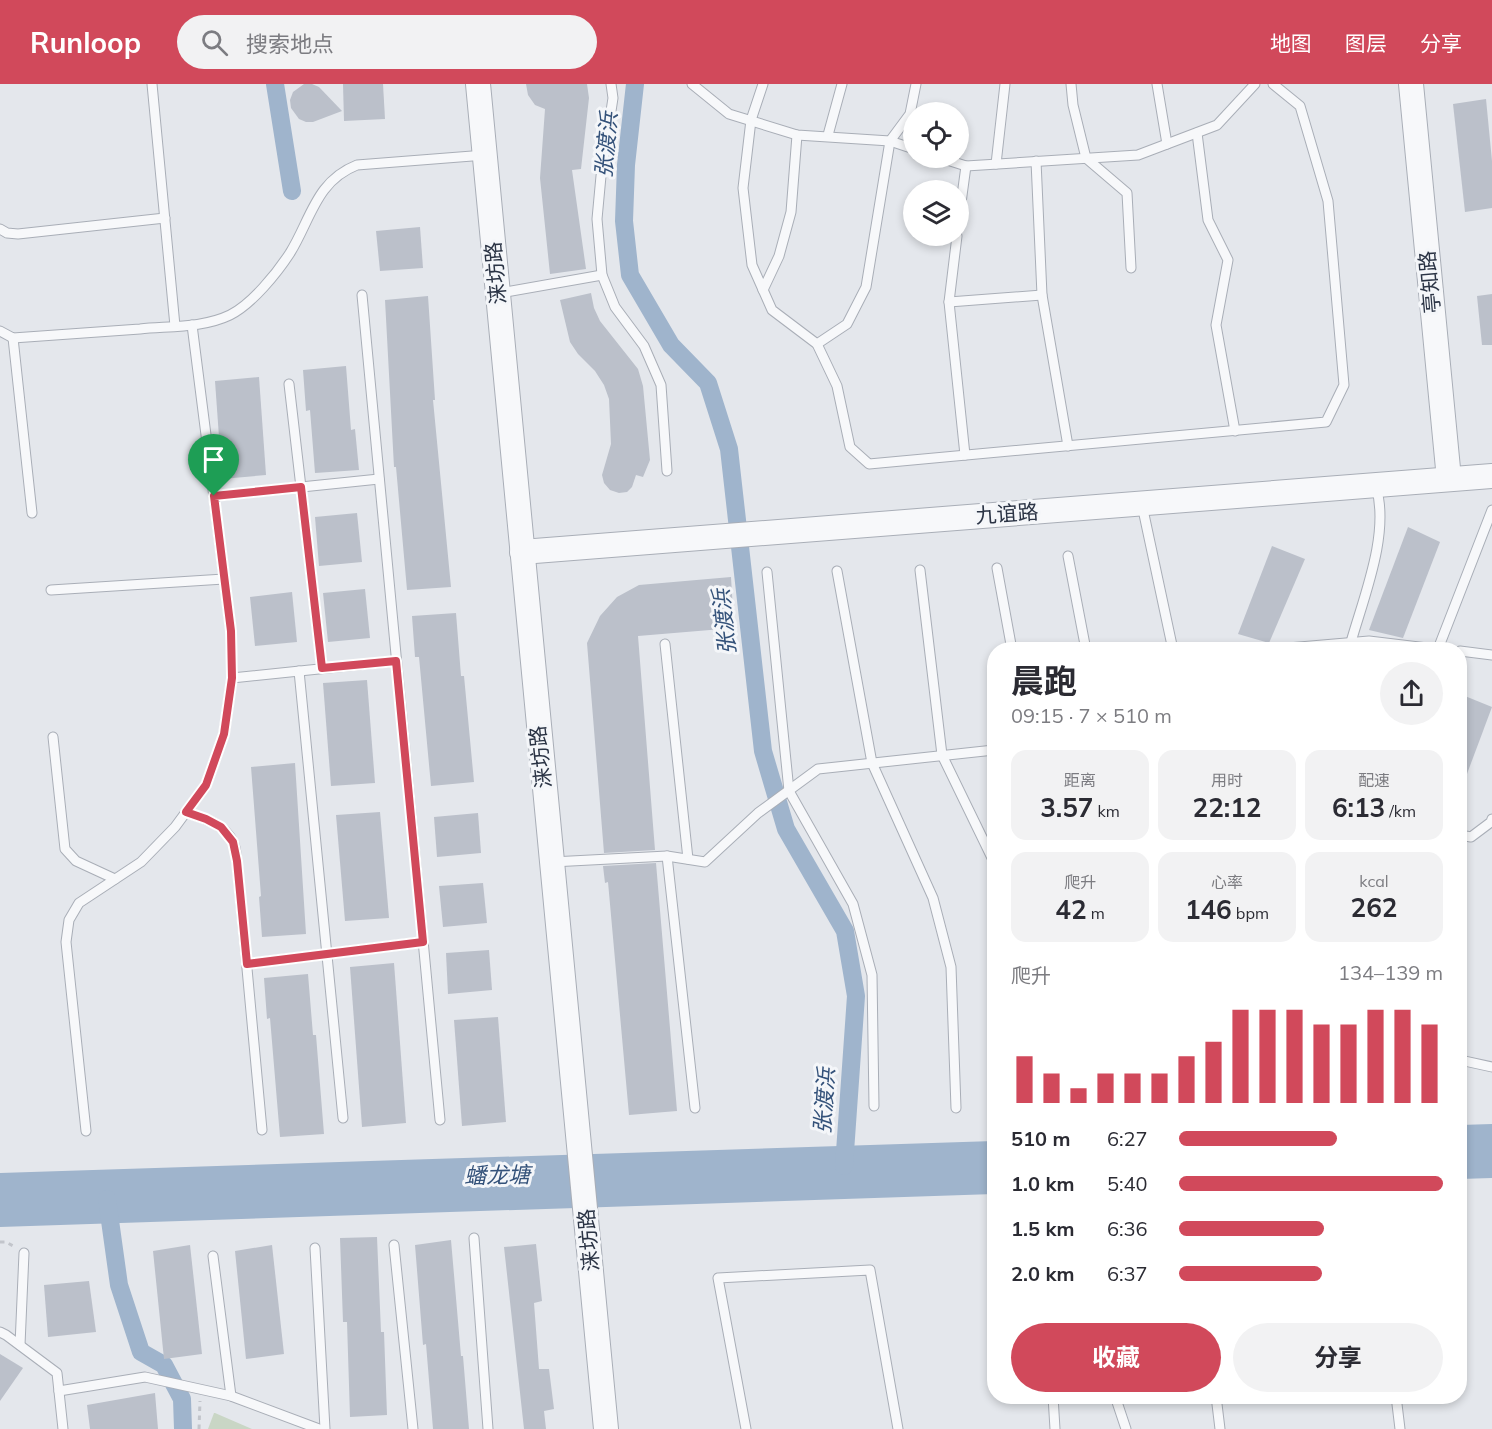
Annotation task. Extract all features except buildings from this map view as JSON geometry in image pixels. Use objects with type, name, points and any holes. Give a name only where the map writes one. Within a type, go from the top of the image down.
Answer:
[{"type":"street","name":"涞坊路","points":[[478,84],[606,1429]]},
{"type":"street","name":"亭知路","points":[[1411,84],[1449,479]]},
{"type":"street","name":"九谊路","points":[[522,552],[1492,476]]},
{"type":"lane","points":[[153,84],[175,326]]},
{"type":"lane","points":[[611,84],[612,98],[597,219],[602,275],[615,307],[644,346],[662,385],[667,471]]},
{"type":"lane","points":[[692,84],[729,114],[797,135],[828,135],[890,141],[903,145]]},
{"type":"lane","points":[[763,84],[751,120],[742,188],[752,265],[772,310],[817,344],[837,386],[850,447],[869,464],[1326,422],[1344,385],[1328,201],[1300,106],[1273,84]]},
{"type":"lane","points":[[828,135],[842,84]]},
{"type":"lane","points":[[817,344],[847,324],[866,287],[890,141],[910,114],[916,84]]},
{"type":"lane","points":[[996,164],[1005,84]]},
{"type":"lane","points":[[1071,84],[1073,105],[1086,158],[1127,193],[1131,268]]},
{"type":"lane","points":[[1157,84],[1167,144]]},
{"type":"lane","points":[[969,166],[1138,155],[1217,125],[1255,84]]},
{"type":"lane","points":[[1197,133],[1208,220],[1228,260],[1216,324],[1235,431]]},
{"type":"lane","points":[[763,290],[779,256],[791,212],[797,135]]},
{"type":"lane","points":[[0,331],[13,338],[192,325],[231,314],[254,297],[289,255],[321,192],[343,170],[357,165],[485,155]]},
{"type":"lane","points":[[1036,161],[1042,295],[1068,446]]},
{"type":"lane","points":[[0,229],[7,233],[18,234],[165,218]]},
{"type":"lane","points":[[956,246],[949,302],[965,455]]},
{"type":"lane","points":[[498,294],[602,275]]},
{"type":"lane","points":[[362,295],[440,1120]]},
{"type":"lane","points":[[949,302],[1042,295]]},
{"type":"lane","points":[[86,1131],[66,942],[69,920],[79,903],[141,862],[175,827],[206,785],[224,734],[232,678],[231,631],[192,325]]},
{"type":"lane","points":[[13,338],[32,513]]},
{"type":"lane","points":[[289,384],[322,668]]},
{"type":"lane","points":[[214,496],[379,479]]},
{"type":"lane","points":[[1375,485],[1381,518],[1373,561],[1352,642],[1375,642]]},
{"type":"lane","points":[[1141,503],[1171,642]]},
{"type":"lane","points":[[1441,642],[1492,510]]},
{"type":"lane","points":[[1068,556],[1084,642]]},
{"type":"lane","points":[[997,568],[1011,642]]},
{"type":"lane","points":[[920,570],[942,755],[987,848]]},
{"type":"lane","points":[[837,571],[872,763],[933,898],[951,966],[956,1108]]},
{"type":"lane","points":[[767,572],[789,790],[853,904],[872,975],[874,1106]]},
{"type":"lane","points":[[51,590],[224,579]]},
{"type":"lane","points":[[665,644],[688,859]]},
{"type":"lane","points":[[1467,652],[1492,655]]},
{"type":"lane","points":[[232,678],[396,661]]},
{"type":"lane","points":[[299,671],[343,1118]]},
{"type":"lane","points":[[53,737],[65,849],[76,861],[115,879]]},
{"type":"lane","points":[[552,862],[667,856],[705,862],[758,813],[818,769],[987,751]]},
{"type":"lane","points":[[186,812],[221,827],[233,842],[237,861],[262,1130]]},
{"type":"lane","points":[[1467,836],[1471,837],[1492,819]]},
{"type":"lane","points":[[667,856],[695,1107]]},
{"type":"lane","points":[[247,964],[423,942]]},
{"type":"lane","points":[[1467,1062],[1492,1067]]},
{"type":"lane","points":[[474,1238],[488,1429]]},
{"type":"lane","points":[[394,1245],[413,1429]]},
{"type":"lane","points":[[315,1248],[325,1429]]},
{"type":"lane","points":[[20,1345],[24,1253]]},
{"type":"lane","points":[[213,1256],[231,1396]]},
{"type":"lane","points":[[746,1429],[718,1278],[870,1270],[898,1429]]},
{"type":"lane","points":[[0,1332],[57,1373],[63,1429]]},
{"type":"lane","points":[[59,1391],[145,1377],[231,1396],[319,1429]]},
{"type":"lane","points":[[1053,1404],[1055,1429]]},
{"type":"lane","points":[[1118,1404],[1126,1429]]},
{"type":"lane","points":[[1217,1404],[1221,1429]]},
{"type":"lane","points":[[1397,1404],[1400,1429]]},
{"type":"path","points":[[199,1429],[200,1389]]},
{"type":"green space","points":[[215,1413],[252,1429],[208,1429]]},
{"type":"water","points":[[1492,1124],[1492,1178],[1467,1179],[1467,1125]]},
{"type":"water","name":"蟠龙塘","points":[[987,1141],[987,1194],[0,1227],[0,1173]]},
{"type":"waterway","points":[[275,84],[292,191]]},
{"type":"waterway","name":"张渡浜","points":[[635,84],[626,165],[624,221],[630,275],[671,345],[708,383],[729,449],[763,751],[786,829],[845,931],[856,996],[844,1166]]},
{"type":"waterway","points":[[107,1199],[119,1285],[141,1352],[164,1365],[182,1399],[183,1429]]},
{"type":"route","points":[[301,487],[322,668],[396,661],[423,942],[247,964],[237,861],[233,842],[221,827],[186,812],[206,785],[224,734],[232,678],[231,631],[214,496],[301,487]]}]
